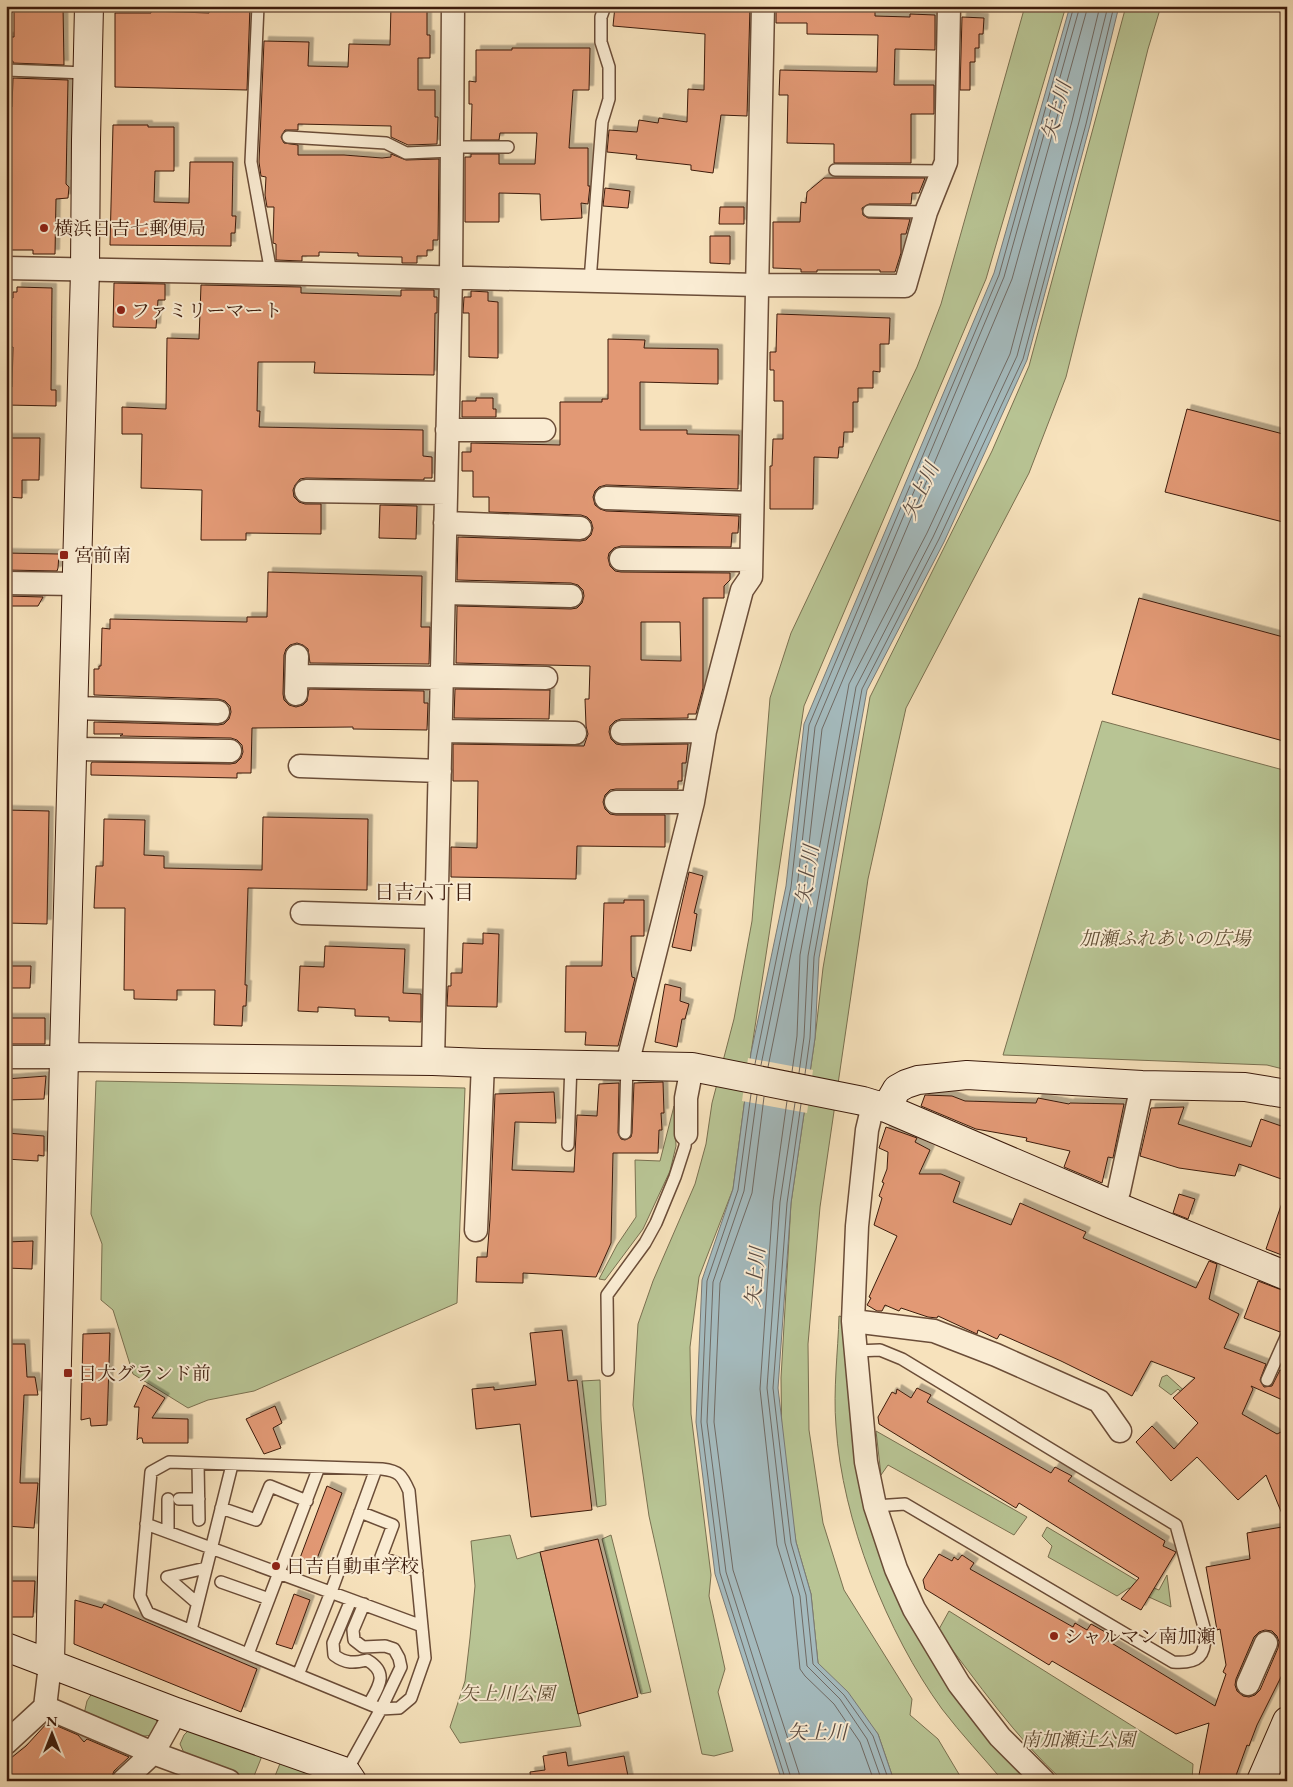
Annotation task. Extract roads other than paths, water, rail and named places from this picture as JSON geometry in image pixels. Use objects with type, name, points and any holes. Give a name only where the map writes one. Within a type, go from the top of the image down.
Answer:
[{"type":"street","points":[[6,1743],[45,1707],[50,1665],[85,270],[89,6]]},
{"type":"street","points":[[433,1061],[451,278],[453,6]]},
{"type":"street","points":[[627,1065],[693,802],[705,731],[742,590],[751,577],[763,6]]},
{"type":"street","points":[[6,268],[756,285],[905,286],[926,212],[946,162],[949,6]]},
{"type":"street","points":[[448,430],[544,430]]},
{"type":"street","points":[[306,491],[329,485],[446,493]]},
{"type":"street","points":[[606,498],[752,503]]},
{"type":"street","points":[[445,524],[580,528]]},
{"type":"street","points":[[621,559],[751,560]]},
{"type":"street","points":[[6,583],[77,584]]},
{"type":"street","points":[[444,593],[571,596]]},
{"type":"street","points":[[296,675],[546,678]]},
{"type":"street","points":[[74,708],[218,712]]},
{"type":"street","points":[[441,731],[574,733]]},
{"type":"street","points":[[622,732],[705,731]]},
{"type":"street","points":[[73,749],[230,751]]},
{"type":"street","points":[[300,767],[440,771]]},
{"type":"street","points":[[616,802],[693,802]]},
{"type":"street","points":[[302,913],[436,917]]},
{"type":"street","points":[[6,1057],[433,1061],[483,1064],[627,1065],[697,1068],[872,1104],[1287,1276]]},
{"type":"street","points":[[476,1230],[483,1064]]},
{"type":"street","points":[[686,1134],[686,1098],[697,1068]]},
{"type":"street","points":[[1044,1781],[1000,1737],[960,1684],[914,1609],[896,1569],[875,1506],[866,1462],[853,1321],[857,1226],[867,1130],[872,1104],[906,1084],[918,1080],[967,1075],[1142,1085],[1245,1087],[1287,1094]]},
{"type":"street","points":[[1114,1205],[1119,1191],[1142,1085]]},
{"type":"street","points":[[853,1321],[934,1331],[996,1355],[1099,1401],[1120,1431]]},
{"type":"street","points":[[1248,1684],[1266,1644]]},
{"type":"street","points":[[6,1647],[349,1776]]},
{"type":"street","points":[[45,1707],[153,1753],[229,1781]]},
{"type":"street","points":[[123,1781],[153,1753],[176,1712]]},
{"type":"street","points":[[1261,1781],[1287,1721]]},
{"type":"lane","points":[[258,6],[251,162],[271,273]]},
{"type":"lane","points":[[590,281],[602,122],[609,99],[609,67],[601,42],[604,6]]},
{"type":"lane","points":[[6,70],[87,73]]},
{"type":"lane","points":[[288,137],[386,143],[406,153],[508,147]]},
{"type":"lane","points":[[836,170],[943,170]]},
{"type":"lane","points":[[869,211],[926,212]]},
{"type":"lane","points":[[568,1144],[571,1064]]},
{"type":"lane","points":[[625,1133],[627,1065]]},
{"type":"lane","points":[[608,1370],[607,1295],[645,1243],[656,1223],[676,1176],[685,1146],[686,1134]]},
{"type":"lane","points":[[1267,1380],[1287,1335]]},
{"type":"lane","points":[[856,1351],[880,1350],[902,1359],[1176,1525],[1205,1631],[1205,1646],[1199,1658],[1188,1663],[1173,1662],[905,1504],[875,1506]]},
{"type":"lane","points":[[169,1462],[232,1464],[392,1470],[403,1476],[409,1491],[425,1658],[411,1698],[398,1708],[381,1709],[148,1613],[140,1596],[151,1472],[169,1462]]},
{"type":"lane","points":[[198,1464],[199,1520]]},
{"type":"lane","points":[[191,1630],[232,1464]]},
{"type":"lane","points":[[248,1654],[319,1467]]},
{"type":"lane","points":[[298,1675],[376,1469]]},
{"type":"lane","points":[[221,1508],[256,1520],[270,1486],[307,1501]]},
{"type":"lane","points":[[168,1532],[174,1500],[199,1500]]},
{"type":"lane","points":[[360,1512],[393,1525],[382,1557],[417,1572]]},
{"type":"lane","points":[[146,1524],[422,1626]]},
{"type":"lane","points":[[197,1604],[167,1577],[206,1568]]},
{"type":"lane","points":[[221,1582],[269,1599]]},
{"type":"lane","points":[[351,1600],[333,1644],[334,1655],[342,1662],[354,1663],[368,1660],[376,1665],[380,1675],[380,1683],[369,1704]]},
{"type":"lane","points":[[349,1776],[401,1667],[394,1648],[384,1646],[362,1647],[354,1640],[353,1630],[364,1604]]},
{"type":"lane","points":[[191,1630],[381,1709]]},
{"type":"water","name":"矢上川","points":[[1070,6],[1119,6],[1090,125],[1027,360],[944,542],[867,690],[819,958],[815,1038],[791,1203],[778,1388],[796,1542],[811,1594],[818,1663],[848,1692],[878,1734],[894,1781],[782,1781],[715,1574],[696,1422],[702,1280],[733,1189],[751,1053],[786,886],[804,724],[994,273]]},
{"type":"place","name":"横浜日吉七郵便局","points":[[44,228]]},
{"type":"place","name":"ファミリーマート","points":[[121,310]]},
{"type":"place","name":"宮前南","points":[[64,555]]},
{"type":"place","name":"日大グランド前","points":[[68,1373]]},
{"type":"place","name":"日吉自動車学校","points":[[276,1566]]},
{"type":"place","name":"シャルマン南加瀬","points":[[1054,1636]]},
{"type":"district","name":"日吉六丁目","points":[[424,892]]},
{"type":"park label","name":"加瀬ふれあいの広場","points":[[1165,938]]},
{"type":"park label","name":"矢上川公園","points":[[507,1693]]},
{"type":"park label","name":"南加瀬辻公園","points":[[1078,1739]]}]
